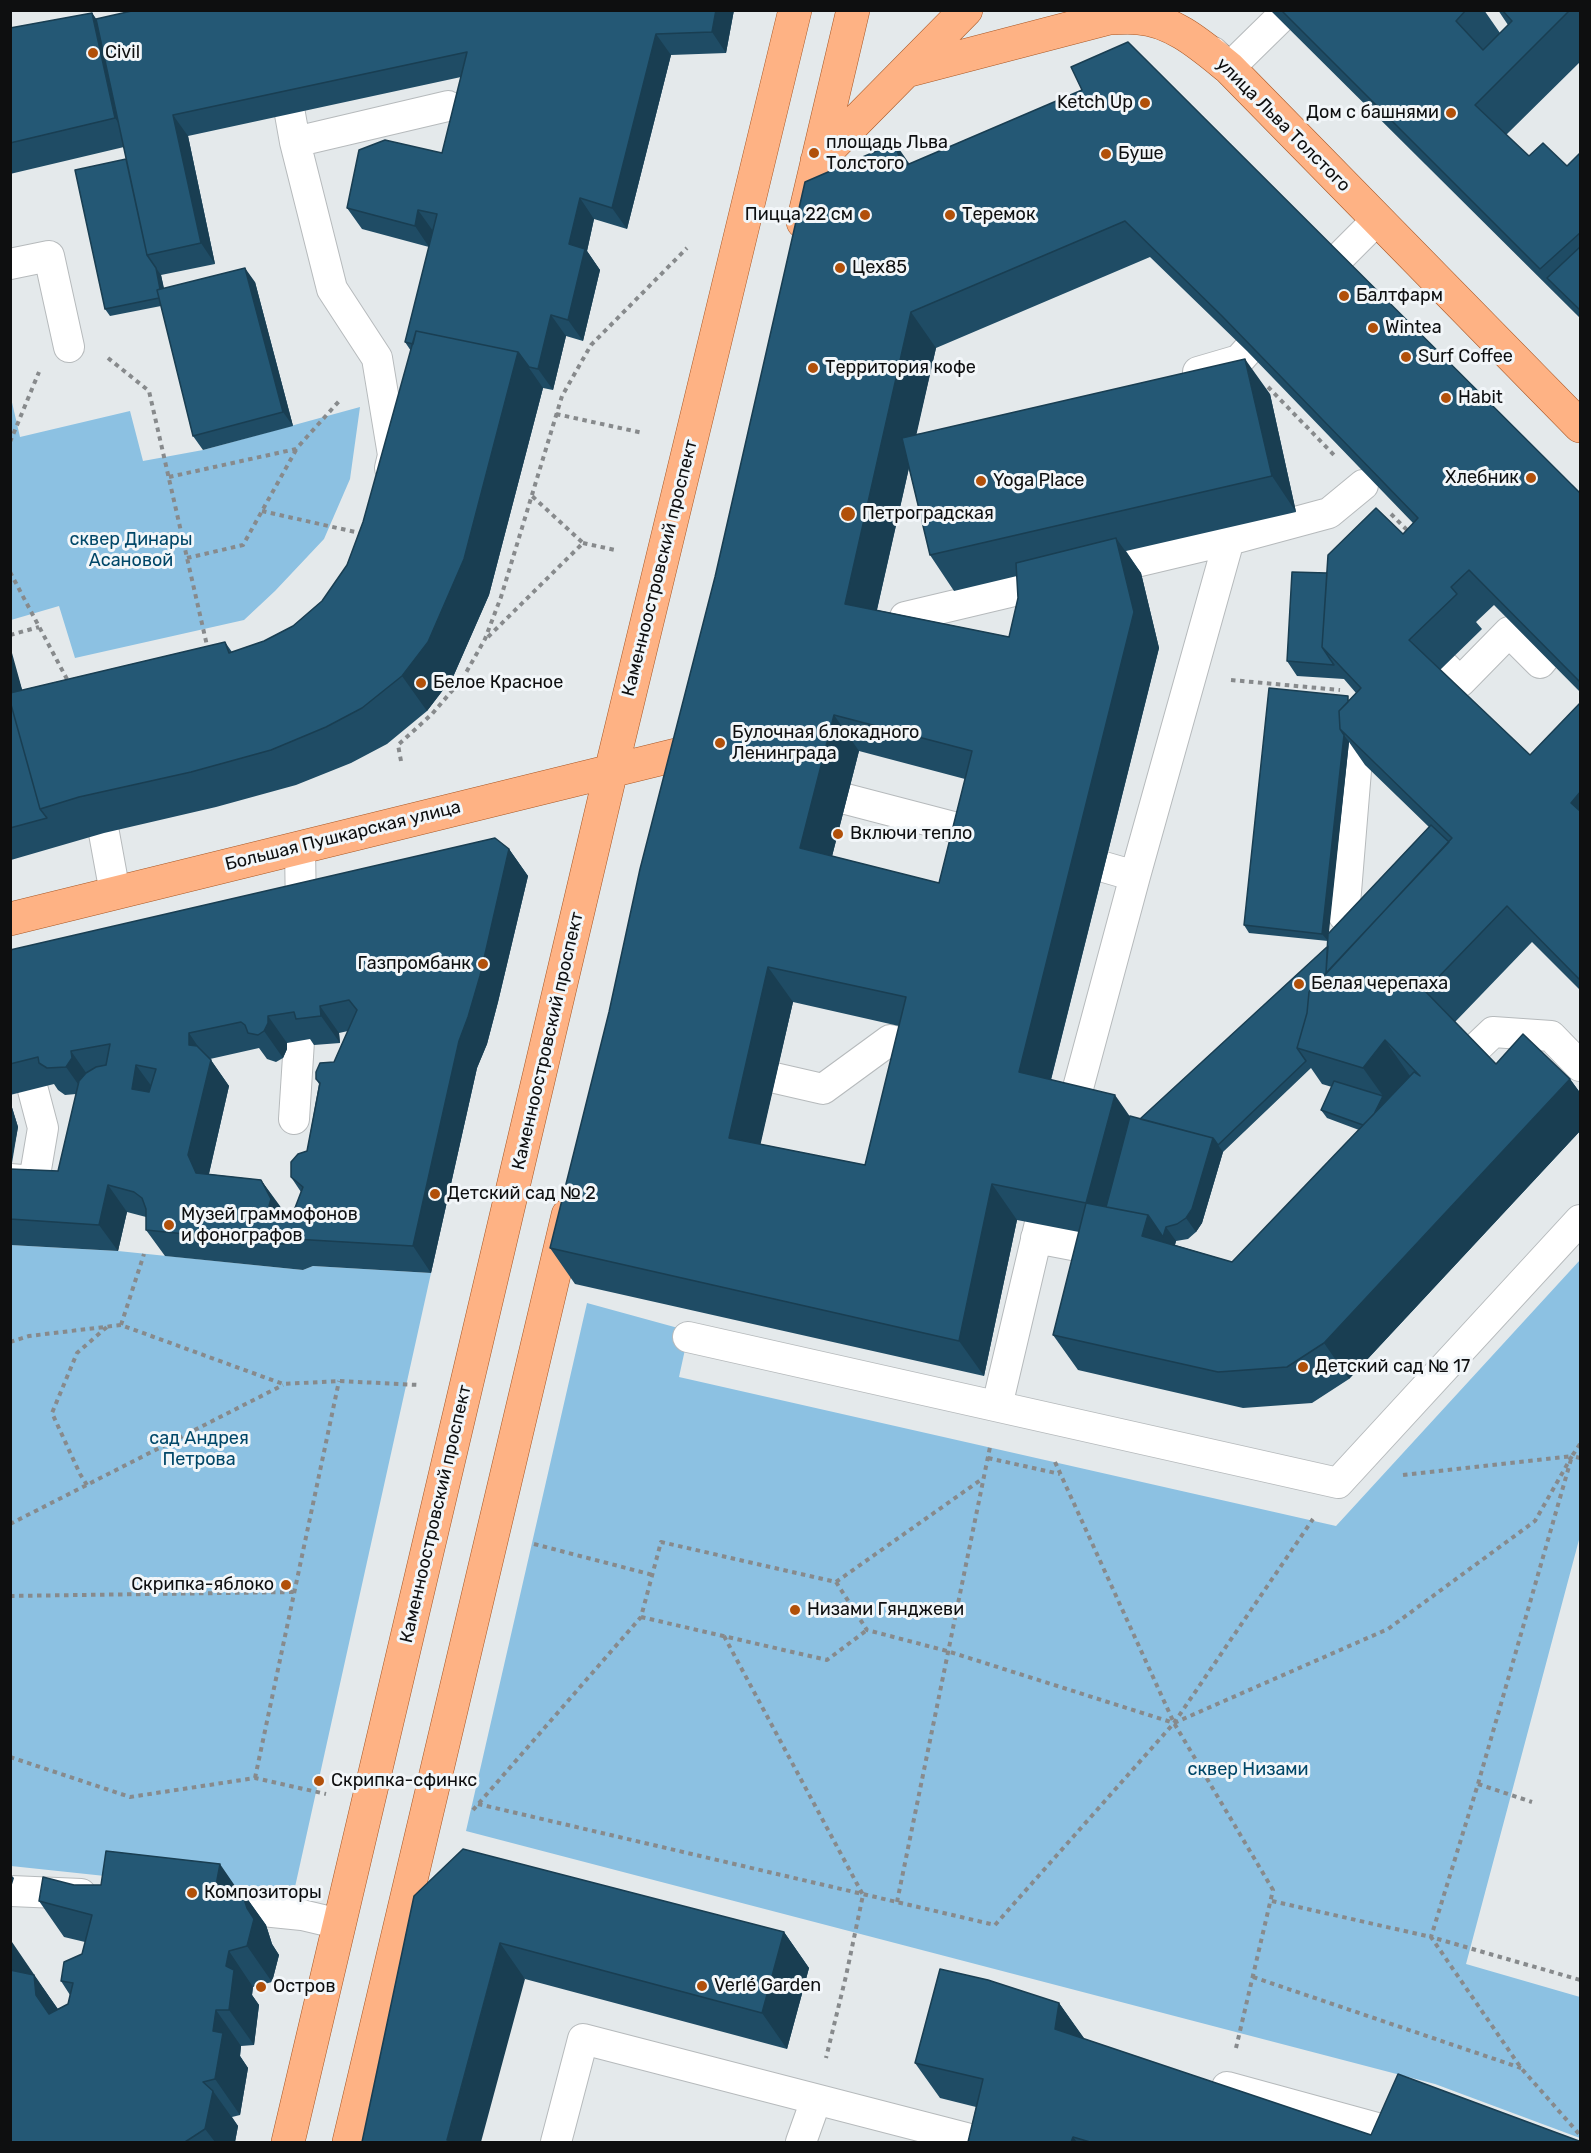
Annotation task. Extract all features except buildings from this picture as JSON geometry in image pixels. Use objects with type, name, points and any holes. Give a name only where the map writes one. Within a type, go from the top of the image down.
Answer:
[{"type":"main road","name":"Каменноостровский проспект","points":[[288,2142],[611,771],[795,10]]},
{"type":"main road","points":[[795,254],[853,10]]},
{"type":"main road","points":[[817,161],[966,10]]},
{"type":"main road","name":"улица Льва Толстого","points":[[906,71],[1109,18],[1140,18],[1162,23],[1196,41],[1229,68],[1581,426]]},
{"type":"main road","name":"Большая Пушкарская улица","points":[[10,919],[611,771],[687,749],[668,789]]},
{"type":"main road","points":[[350,2142],[573,1192]]},
{"type":"lane","points":[[1173,10],[1229,68],[1279,19]]},
{"type":"lane","points":[[370,536],[393,455],[377,358],[333,289],[293,128],[448,106]]},
{"type":"lane","points":[[1335,262],[1378,219]]},
{"type":"lane","points":[[10,264],[49,256],[69,348]]},
{"type":"lane","points":[[1172,381],[1243,356]]},
{"type":"lane","points":[[905,617],[1229,540],[1329,513],[1362,485]]},
{"type":"lane","points":[[1067,1094],[1136,876],[1229,540]]},
{"type":"lane","points":[[1444,666],[1460,682],[1509,633],[1540,663],[1545,657]]},
{"type":"lane","points":[[1344,916],[1359,734],[1373,717]]},
{"type":"lane","points":[[846,799],[984,835]]},
{"type":"lane","points":[[104,833],[115,893]]},
{"type":"lane","points":[[300,847],[301,914]]},
{"type":"lane","points":[[1104,867],[1136,876]]},
{"type":"lane","points":[[1473,1051],[1493,1032],[1551,1036],[1581,1066]]},
{"type":"lane","points":[[775,1078],[823,1089],[891,1040],[927,1050]]},
{"type":"lane","points":[[294,1119],[299,1041]]},
{"type":"lane","points":[[10,1179],[34,1181],[44,1128],[33,1090]]},
{"type":"lane","points":[[688,1337],[1338,1483],[1581,1220]]},
{"type":"lane","points":[[997,1406],[1038,1230],[1109,1252]]},
{"type":"lane","points":[[11,1891],[106,1895]]},
{"type":"lane","points":[[243,1909],[302,1915],[340,1924]]},
{"type":"lane","points":[[556,2142],[583,2039],[966,2138],[965,2142]]},
{"type":"lane","points":[[1221,2113],[1227,2087],[1395,2133]]},
{"type":"lane","points":[[801,2142],[816,2100]]},
{"type":"path","points":[[401,761],[398,745],[432,714],[463,678],[485,639],[501,597],[562,396],[591,345],[687,248]]},
{"type":"path","points":[[10,442],[40,370],[69,348],[104,355],[149,390],[210,657]]},
{"type":"path","points":[[1243,356],[1362,485],[1412,535]]},
{"type":"path","points":[[188,558],[243,544],[296,449],[377,358]]},
{"type":"path","points":[[556,414],[643,433]]},
{"type":"path","points":[[169,477],[296,449]]},
{"type":"path","points":[[532,496],[583,543],[615,550]]},
{"type":"path","points":[[262,511],[370,536]]},
{"type":"path","points":[[485,639],[583,543]]},
{"type":"path","points":[[10,572],[74,692]]},
{"type":"path","points":[[10,635],[39,627]]},
{"type":"path","points":[[1192,676],[1345,690],[1373,717]]},
{"type":"path","points":[[121,1325],[144,1254]]},
{"type":"path","points":[[10,1342],[28,1336],[121,1325],[283,1384],[339,1381],[419,1385]]},
{"type":"path","points":[[87,1485],[52,1413],[77,1353],[108,1326]]},
{"type":"path","points":[[255,1778],[339,1381]]},
{"type":"path","points":[[10,1524],[283,1384]]},
{"type":"path","points":[[897,1902],[997,1406]]},
{"type":"path","points":[[471,1812],[641,1617],[661,1542],[836,1582],[867,1630],[947,1651],[1174,1723],[1388,1629],[1535,1521],[1581,1444]]},
{"type":"path","points":[[1431,1937],[1478,1784],[1572,1456]]},
{"type":"path","points":[[478,1804],[995,1926],[1174,1723],[1338,1483],[1572,1456],[1581,1458]]},
{"type":"path","points":[[988,1458],[1061,1475],[1174,1723],[1273,1890],[1234,2055]]},
{"type":"path","points":[[836,1582],[982,1479]]},
{"type":"path","points":[[530,1543],[652,1575]]},
{"type":"path","points":[[10,1596],[295,1592]]},
{"type":"path","points":[[641,1617],[826,1659],[867,1630]]},
{"type":"path","points":[[724,1636],[863,1894],[816,2100]]},
{"type":"path","points":[[10,1757],[130,1797],[255,1778],[326,1794]]},
{"type":"path","points":[[1478,1784],[1533,1802]]},
{"type":"path","points":[[1272,1901],[1431,1937],[1581,1980]]},
{"type":"path","points":[[1431,1937],[1521,2068],[1581,2135]]},
{"type":"path","points":[[1253,1977],[1521,2068]]},
{"type":"green space","name":"сквер Динары Асановой","points":[[11,398],[20,437],[130,411],[143,461],[203,450],[360,407],[350,479],[324,539],[244,620],[75,658],[59,606],[11,620]]},
{"type":"green space","name":"сад Андрея Петрова","points":[[10,1245],[118,1251],[303,1270],[313,1266],[431,1273],[293,1896],[11,1866]]},
{"type":"green space","name":"сквер Низами","points":[[1580,1260],[1580,1536],[1466,1964],[1580,1997],[1580,2138],[1435,2084],[466,1831],[587,1303],[689,1331],[679,1377],[1336,1526]]},
{"type":"place","name":"Civil","points":[[93,53]]},
{"type":"place","name":"Ketch Up","points":[[1145,103]]},
{"type":"place","name":"Дом с башнями","points":[[1451,113]]},
{"type":"place","name":"площадь Льва Толстого","points":[[814,153]]},
{"type":"place","name":"Буше","points":[[1106,154]]},
{"type":"place","name":"Пицца 22 см","points":[[865,215]]},
{"type":"place","name":"Теремок","points":[[950,215]]},
{"type":"place","name":"Цех85","points":[[840,268]]},
{"type":"place","name":"Балтфарм","points":[[1344,296]]},
{"type":"place","name":"Wintea","points":[[1373,328]]},
{"type":"place","name":"Surf Coffee","points":[[1406,357]]},
{"type":"place","name":"Территория кофе","points":[[813,368]]},
{"type":"place","name":"Habit","points":[[1446,398]]},
{"type":"place","name":"Хлебник","points":[[1531,478]]},
{"type":"place","name":"Yoga Place","points":[[981,481]]},
{"type":"place","name":"Петроградская","points":[[848,514]]},
{"type":"place","name":"Белое Красное","points":[[421,683]]},
{"type":"place","name":"Булочная блокадного Ленинграда","points":[[720,743]]},
{"type":"place","name":"Включи тепло","points":[[838,834]]},
{"type":"place","name":"Газпромбанк","points":[[483,964]]},
{"type":"place","name":"Белая черепаха","points":[[1299,984]]},
{"type":"place","name":"Детский сад № 2","points":[[435,1194]]},
{"type":"place","name":"Музей граммофонов и фонографов","points":[[169,1225]]},
{"type":"place","name":"Детский сад № 17","points":[[1303,1367]]},
{"type":"place","name":"Скрипка-яблоко","points":[[286,1585]]},
{"type":"place","name":"Низами Гянджеви","points":[[795,1610]]},
{"type":"place","name":"Скрипка-сфинкс","points":[[319,1781]]},
{"type":"place","name":"Композиторы","points":[[192,1893]]},
{"type":"place","name":"Verlé Garden","points":[[702,1986]]},
{"type":"place","name":"Остров","points":[[261,1987]]}]
